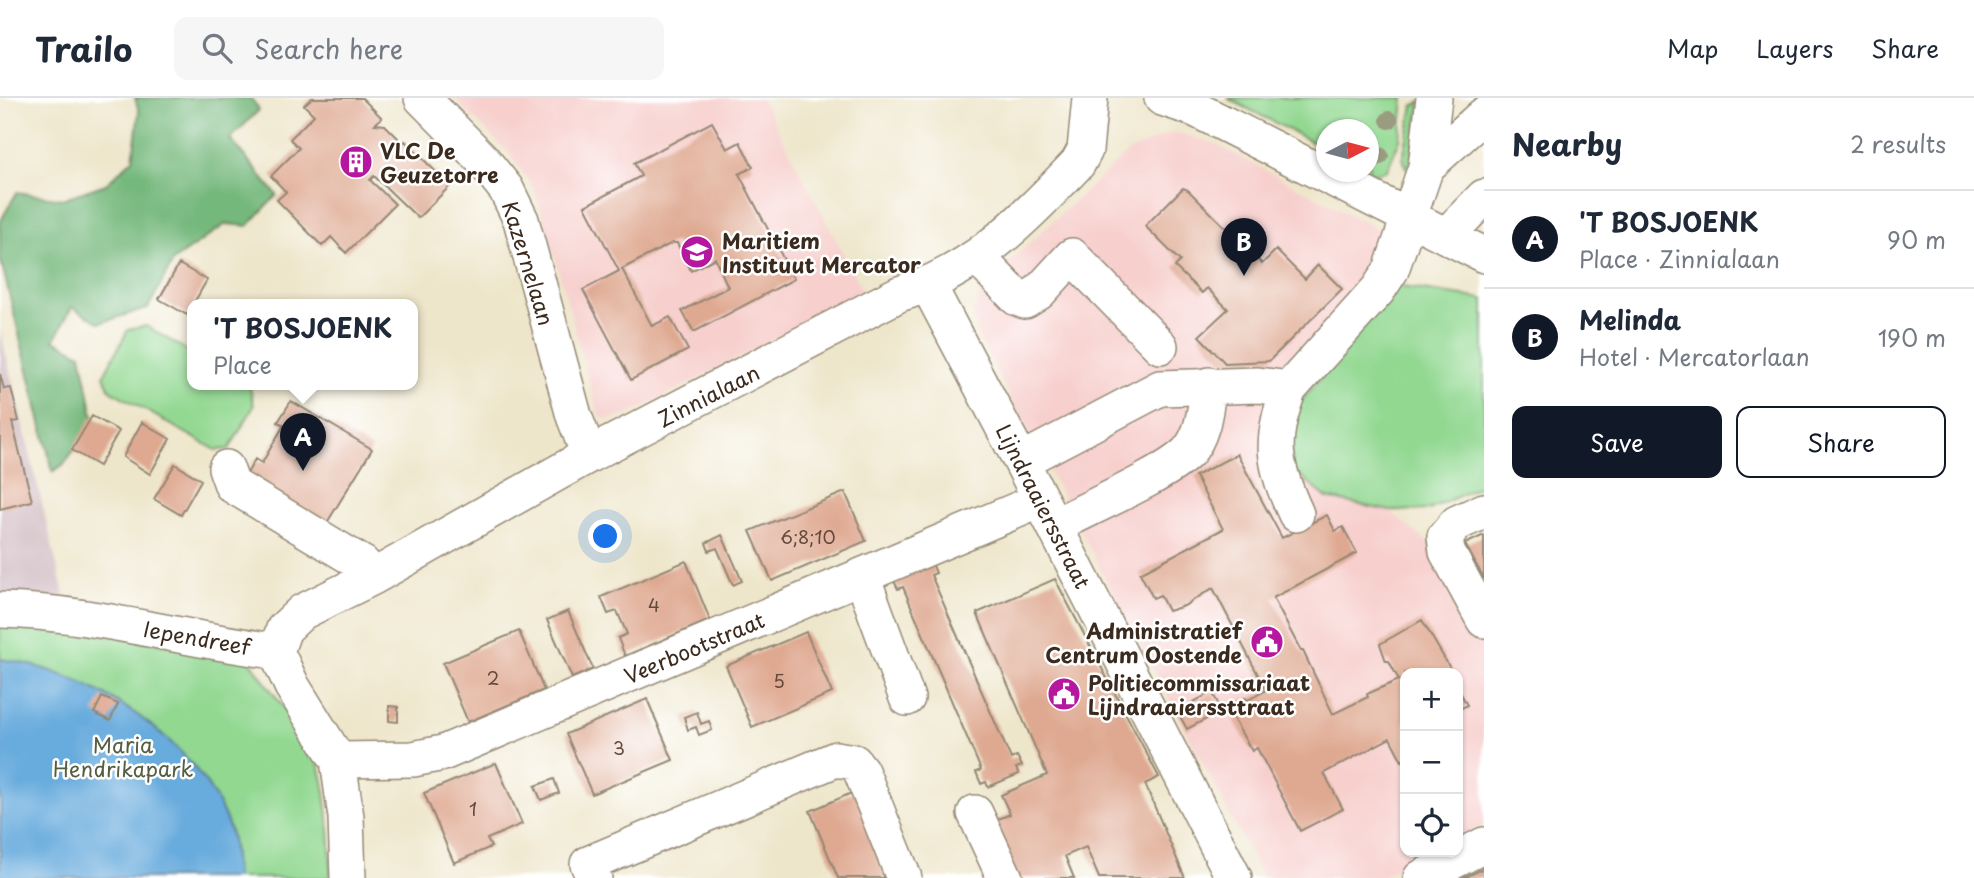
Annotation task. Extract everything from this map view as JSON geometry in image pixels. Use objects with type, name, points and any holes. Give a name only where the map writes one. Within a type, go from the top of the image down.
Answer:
[{"type":"street","name":"Kazernelaan","points":[[422,98],[481,158],[506,189],[521,220],[574,416],[589,455]]},
{"type":"street","name":"Zinnialaan","points":[[276,651],[284,629],[303,612],[373,577],[589,455],[899,294],[928,285],[978,258],[1011,230],[1078,163],[1085,150],[1090,98]]},
{"type":"street","points":[[1162,98],[1195,108],[1484,255]]},
{"type":"street","points":[[1296,514],[1278,470],[1275,445],[1277,422],[1289,389],[1378,290],[1391,270],[1407,215],[1426,167],[1433,98]]},
{"type":"street","points":[[1426,167],[1484,115]]},
{"type":"street","points":[[1446,236],[1484,197]]},
{"type":"street","points":[[978,258],[1017,298],[1024,301],[1039,292],[1072,256],[1160,346]]},
{"type":"street","name":"Lijndraaiersstraat","points":[[928,285],[1021,460],[1234,878]]},
{"type":"street","name":"Veerbootstraat","points":[[338,760],[413,759],[443,753],[862,576],[1154,474],[1188,452],[1202,426],[1209,385]]},
{"type":"street","points":[[1021,460],[1160,388],[1258,385],[1289,389]]},
{"type":"street","points":[[226,468],[232,485],[363,564],[373,577]]},
{"type":"street","points":[[1484,510],[1457,523],[1446,537],[1447,552],[1484,620]]},
{"type":"street","points":[[862,576],[907,698]]},
{"type":"street","name":"Iependreef","points":[[0,610],[87,618],[214,643],[276,651],[292,686],[338,760],[347,829],[348,878]]},
{"type":"street","points":[[594,878],[588,864],[836,759],[854,762],[861,771],[904,878]]},
{"type":"street","points":[[975,813],[1005,878]]},
{"type":"street","points":[[1421,878],[1484,845]]},
{"type":"shaded area","name":"Maritiem Instituut Mercator","points":[[453,98],[758,98],[764,103],[864,293],[628,415],[608,419],[599,416],[544,218],[532,185],[507,151]]},
{"type":"shaded area","points":[[1173,132],[1212,142],[1383,232],[1327,498],[1390,511],[1436,549],[1484,641],[1484,825],[1463,836],[1463,668],[1400,668],[1400,857],[1421,857],[1378,878],[1263,878],[978,336],[973,314],[982,291],[1009,262],[1129,151]]},
{"type":"shaded area","points":[[0,330],[66,603],[0,595]]},
{"type":"green space","points":[[135,98],[251,98],[259,110],[230,139],[277,195],[248,226],[226,224],[174,260],[148,308],[100,323],[72,307],[54,340],[81,354],[94,420],[65,463],[53,472],[0,257],[0,222],[17,192],[62,199],[106,184],[133,159],[139,112]]},
{"type":"green space","points":[[1227,98],[1404,98],[1400,139],[1387,170],[1379,173],[1379,119],[1316,119],[1316,144]]},
{"type":"green space","points":[[1421,102],[1410,162],[1406,168],[1403,158],[1413,106]]},
{"type":"green space","points":[[1395,286],[1484,299],[1484,484],[1429,510],[1390,511],[1327,498],[1292,469],[1289,416]]},
{"type":"green space","points":[[146,326],[187,350],[187,390],[250,390],[254,406],[229,449],[216,450],[110,390],[104,375],[128,330]]},
{"type":"green space","name":"Maria Hendrikapark","points":[[0,618],[248,657],[302,734],[321,771],[328,818],[330,878],[0,878]]},
{"type":"water","points":[[0,659],[35,666],[105,694],[138,715],[168,740],[194,767],[215,798],[230,830],[236,878],[0,878]]},
{"type":"building","name":"VLC De Geuzetorre","points":[[312,98],[362,98],[382,118],[375,124],[385,125],[398,138],[399,147],[405,141],[450,186],[418,218],[374,176],[370,180],[395,204],[346,253],[331,237],[322,246],[277,200],[286,192],[271,176],[299,148],[290,139],[314,115],[304,105]]},
{"type":"building","points":[[712,122],[727,149],[740,142],[753,167],[739,174],[794,279],[694,332],[682,311],[728,287],[715,258],[691,271],[677,243],[672,243],[622,269],[652,326],[670,317],[688,350],[631,380],[583,290],[619,271],[585,206],[641,176],[634,163]]},
{"type":"building","points":[[1183,188],[1262,264],[1276,250],[1305,279],[1318,265],[1342,289],[1269,361],[1225,363],[1199,336],[1228,309],[1207,288],[1202,293],[1175,267],[1180,261],[1145,226]]},
{"type":"building","points":[[179,264],[207,280],[196,299],[187,299],[187,315],[159,299]]},
{"type":"building","points":[[0,374],[4,389],[11,388],[19,421],[12,422],[32,501],[0,509]]},
{"type":"building","points":[[291,401],[372,449],[325,526],[244,479],[255,459],[262,463],[284,425],[278,422]]},
{"type":"building","points":[[92,416],[119,431],[99,466],[72,450]]},
{"type":"building","points":[[142,422],[170,439],[150,474],[123,457]]},
{"type":"building","name":"Administratief Centrum Oostende","points":[[1237,454],[1282,538],[1327,515],[1335,531],[1343,527],[1357,553],[1273,598],[1303,651],[1333,714],[1368,697],[1367,694],[1399,680],[1389,661],[1386,661],[1380,644],[1422,620],[1450,668],[1400,668],[1400,757],[1390,738],[1324,773],[1343,809],[1300,831],[1257,748],[1252,751],[1228,710],[1245,698],[1248,700],[1266,690],[1213,588],[1184,606],[1168,611],[1160,595],[1153,598],[1140,573],[1223,529],[1195,476]]},
{"type":"building","points":[[175,464],[201,480],[181,515],[154,499]]},
{"type":"building","points":[[845,492],[866,541],[772,581],[750,531]]},
{"type":"building","points":[[722,535],[742,581],[733,585],[717,548],[709,551],[706,543]]},
{"type":"building","points":[[1484,535],[1484,579],[1465,544]]},
{"type":"building","points":[[686,561],[710,620],[625,656],[618,638],[627,634],[617,611],[608,614],[601,597]]},
{"type":"building","points":[[932,563],[936,573],[931,575],[1011,759],[1017,756],[1022,766],[1016,768],[1019,774],[988,787],[986,782],[981,784],[976,772],[981,770],[903,587],[898,589],[893,579]]},
{"type":"building","name":"Politiecommissariaat Lijndraaierssttraat","points":[[1055,579],[1159,777],[1145,784],[1185,878],[1099,878],[1086,847],[1065,856],[1074,878],[1017,878],[994,821],[1010,814],[1001,795],[1047,775],[977,613]]},
{"type":"building","points":[[568,611],[593,669],[572,678],[547,620]]},
{"type":"building","points":[[519,631],[544,690],[468,722],[443,663]]},
{"type":"building","points":[[806,632],[832,693],[752,727],[726,666]]},
{"type":"building","points":[[1212,692],[1222,711],[1187,729],[1177,711]]},
{"type":"building","points":[[102,697],[118,704],[110,721],[94,713]]},
{"type":"building","points":[[647,699],[673,760],[592,794],[566,734]]},
{"type":"building","points":[[389,706],[398,707],[398,722],[389,721]]},
{"type":"building","points":[[697,712],[701,724],[709,721],[712,730],[699,735],[696,727],[688,730],[684,717]]},
{"type":"building","points":[[496,763],[522,824],[487,839],[491,847],[454,863],[424,793]]},
{"type":"building","points":[[554,779],[559,793],[541,800],[535,786]]},
{"type":"building","points":[[856,791],[892,878],[838,878],[810,811]]},
{"type":"building","points":[[1484,868],[1484,878],[1464,878]]},
{"type":"place","name":"VLC De Geuzetorre","points":[[356,162]]},
{"type":"place","name":"Maritiem Instituut Mercator","points":[[697,252]]},
{"type":"place","name":"Melinda","points":[[1244,276]]},
{"type":"place","name":"'T BOSJOENK","points":[[303,471]]},
{"type":"place","name":"Administratief Centrum Oostende","points":[[1267,642]]},
{"type":"place","name":"Politiecommissariaat Lijndraaierssttraat","points":[[1064,694]]}]
